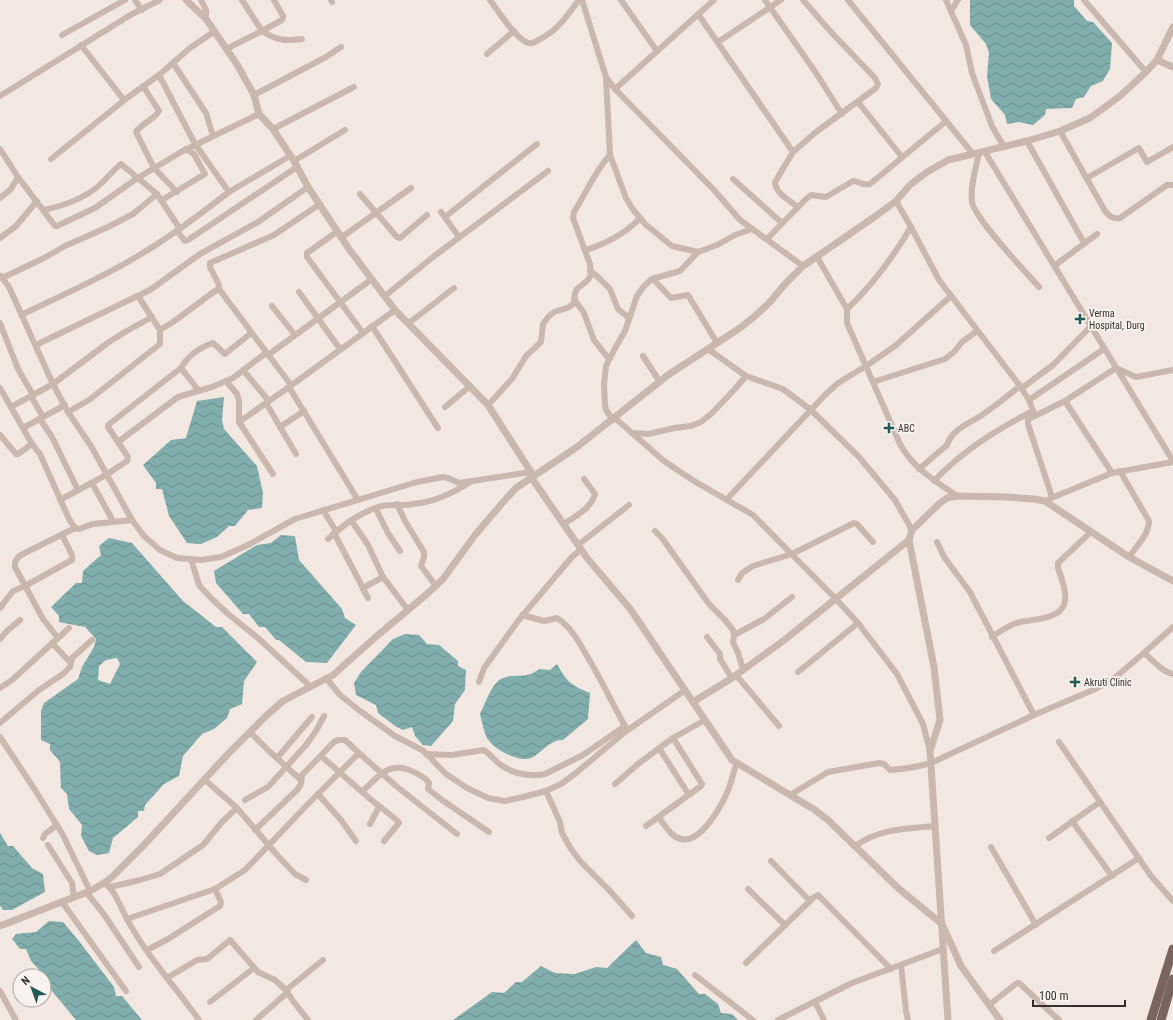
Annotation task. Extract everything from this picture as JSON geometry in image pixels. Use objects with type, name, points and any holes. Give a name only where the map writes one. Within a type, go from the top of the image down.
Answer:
[{"type":"main road","points":[[1151,1020],[1173,950]]},
{"type":"main road","points":[[1161,1020],[1173,979]]},
{"type":"street","points":[[62,35],[125,0]]},
{"type":"street","points":[[135,0],[142,10]]},
{"type":"street","points":[[0,96],[81,45],[160,0]]},
{"type":"street","points":[[186,0],[206,19],[238,66],[254,95],[259,114],[274,129],[308,187],[372,279],[395,310],[488,405],[531,475],[579,547],[631,610],[684,691],[732,760],[736,764],[790,795],[828,820],[898,888],[942,924],[961,966],[1000,1020]]},
{"type":"street","points":[[201,0],[206,10],[206,19]]},
{"type":"street","points":[[242,0],[262,31],[268,36],[277,39],[302,39]]},
{"type":"street","points":[[226,49],[282,20],[283,16],[274,0]]},
{"type":"street","points":[[490,0],[521,39],[528,43],[539,40],[555,31],[579,0]]},
{"type":"street","points":[[582,0],[606,77],[610,154],[626,198],[639,219],[672,246],[698,252]]},
{"type":"street","points":[[621,0],[656,51]]},
{"type":"street","points":[[615,89],[714,0]]},
{"type":"street","points":[[765,0],[816,73],[842,114]]},
{"type":"street","points":[[718,42],[780,0]]},
{"type":"street","points":[[798,207],[775,187],[775,182],[792,152],[816,132],[876,88],[878,84],[803,0]]},
{"type":"street","points":[[848,0],[945,122],[979,153],[1054,266],[1173,462],[1112,473],[1049,499],[957,496],[948,498],[940,503],[912,530],[909,540],[934,667],[940,720],[930,751]]},
{"type":"street","points":[[946,0],[966,45],[972,73],[992,126],[1004,147]]},
{"type":"street","points":[[951,11],[958,0]]},
{"type":"street","points":[[1084,0],[1146,72]]},
{"type":"street","points":[[698,14],[792,152]]},
{"type":"street","points":[[107,885],[204,779],[283,701],[333,675],[436,586],[504,501],[531,475],[550,466],[614,419],[660,382],[740,328],[760,312],[803,266],[817,258],[896,201],[910,185],[927,172],[948,160],[1027,141],[1060,131],[1090,118],[1120,96],[1157,60],[1173,27]]},
{"type":"street","points":[[51,159],[190,48],[214,31]]},
{"type":"street","points":[[487,54],[514,31]]},
{"type":"street","points":[[81,45],[124,100]]},
{"type":"street","points":[[254,95],[326,57],[341,47]]},
{"type":"street","points":[[1157,60],[1173,67]]},
{"type":"street","points":[[173,62],[206,114],[213,136]]},
{"type":"street","points":[[159,74],[195,144],[229,192]]},
{"type":"street","points":[[606,77],[615,89],[714,190],[740,220],[803,266]]},
{"type":"street","points":[[143,86],[159,111],[136,132],[154,168],[177,192]]},
{"type":"street","points":[[274,129],[354,87]]},
{"type":"street","points":[[858,102],[902,157]]},
{"type":"street","points":[[0,149],[18,177],[57,226],[95,208],[137,178],[195,144],[259,114]]},
{"type":"street","points":[[767,239],[811,195],[826,197],[853,181],[864,185],[870,184],[945,122]]},
{"type":"street","points":[[44,210],[60,206],[86,194],[96,188],[122,164],[157,194],[162,200],[184,241],[188,240],[294,161],[345,130]]},
{"type":"street","points":[[1060,131],[1105,211],[1114,219],[1120,218],[1168,185],[1173,185]]},
{"type":"street","points":[[1027,141],[1084,244]]},
{"type":"street","points":[[459,237],[443,214],[537,144]]},
{"type":"street","points":[[1086,178],[1139,148],[1147,162],[1173,147]]},
{"type":"street","points":[[162,200],[205,174],[194,154],[186,149]]},
{"type":"street","points":[[979,153],[971,193],[975,210],[1039,287]]},
{"type":"street","points":[[488,405],[512,379],[526,356],[541,342],[543,324],[549,316],[554,312],[572,305],[577,289],[588,280],[591,275],[590,264],[573,218],[574,212],[602,164],[610,154]]},
{"type":"street","points":[[21,315],[102,277],[179,230],[229,192],[294,161]]},
{"type":"street","points":[[385,296],[459,237],[548,170]]},
{"type":"street","points":[[1,194],[11,189],[18,177]]},
{"type":"street","points":[[733,179],[782,223]]},
{"type":"street","points":[[37,349],[37,346],[40,343],[150,290],[200,254],[258,222],[308,187]]},
{"type":"street","points":[[342,237],[411,188]]},
{"type":"street","points":[[157,194],[127,217],[64,246],[2,279],[9,287],[53,384],[68,412],[90,446],[132,520],[144,536],[160,550],[177,558],[201,560],[221,557],[248,545],[295,519],[417,482],[443,477],[460,483],[531,475]]},
{"type":"street","points":[[360,194],[376,214],[397,237],[400,238],[427,215]]},
{"type":"street","points":[[0,238],[16,226],[37,201]]},
{"type":"street","points":[[896,201],[938,280],[1021,387],[1034,413]]},
{"type":"street","points":[[320,204],[274,235],[210,264],[210,267],[219,285],[219,289],[290,386],[358,500]]},
{"type":"street","points":[[585,250],[593,248],[625,231],[639,219]]},
{"type":"street","points":[[847,309],[877,279],[911,227]]},
{"type":"street","points":[[752,229],[735,234],[718,245],[698,252],[678,273],[664,275],[653,279],[644,286],[637,296],[625,331],[609,359],[604,374],[604,397],[606,410],[614,419],[664,461],[694,481],[753,514],[858,623],[897,674],[923,724],[930,751],[948,1020]]},
{"type":"street","points":[[338,231],[307,253],[307,257],[363,333]]},
{"type":"street","points":[[1054,266],[1097,234]]},
{"type":"street","points":[[817,258],[847,309],[847,323],[906,456],[919,469],[957,496]]},
{"type":"street","points":[[590,271],[610,289],[618,309],[629,318]]},
{"type":"street","points":[[118,442],[178,397],[226,381],[318,319],[372,279]]},
{"type":"street","points":[[653,279],[671,298],[686,295],[689,296],[717,343]]},
{"type":"street","points":[[409,323],[454,288]]},
{"type":"street","points":[[160,330],[219,289]]},
{"type":"street","points":[[299,292],[340,349]]},
{"type":"street","points":[[68,412],[88,400],[160,344],[160,330],[138,296]]},
{"type":"street","points":[[728,499],[838,383],[896,346],[951,296]]},
{"type":"street","points":[[574,299],[584,313],[594,340],[609,359]]},
{"type":"street","points":[[272,306],[295,335]]},
{"type":"street","points":[[239,422],[395,310]]},
{"type":"street","points":[[11,407],[53,384],[120,336],[152,317]]},
{"type":"street","points":[[0,323],[18,369],[78,490]]},
{"type":"street","points":[[372,326],[438,428]]},
{"type":"street","points":[[919,469],[947,445],[948,439],[953,434],[1053,365],[1091,326]]},
{"type":"street","points":[[873,382],[945,359],[954,352],[962,342],[977,331]]},
{"type":"street","points":[[60,500],[106,475],[127,461],[128,459],[108,425],[181,368],[186,360],[198,350],[213,344],[225,354],[252,333]]},
{"type":"street","points":[[708,349],[746,376],[784,389],[811,410],[859,457],[895,500],[912,530]]},
{"type":"street","points":[[1028,400],[1104,349]]},
{"type":"street","points":[[643,356],[660,382]]},
{"type":"street","points":[[181,368],[199,391]]},
{"type":"street","points":[[1116,368],[1136,377],[1173,370]]},
{"type":"street","points":[[934,480],[962,453],[1016,419],[1065,401],[1116,368]]},
{"type":"street","points":[[243,370],[268,402],[280,427],[296,454]]},
{"type":"street","points":[[632,433],[648,434],[691,426],[701,422],[721,404],[746,376]]},
{"type":"street","points":[[226,381],[237,394],[239,401],[239,422],[272,474]]},
{"type":"street","points":[[445,407],[470,386]]},
{"type":"street","points":[[0,388],[32,444],[40,454],[71,525],[75,528]]},
{"type":"street","points":[[1065,401],[1112,473]]},
{"type":"street","points":[[23,428],[65,405]]},
{"type":"street","points":[[280,427],[304,411]]},
{"type":"street","points":[[1034,413],[1028,419],[1028,424],[1049,499],[1091,532],[1130,557],[1173,581]]},
{"type":"street","points":[[0,435],[16,454],[32,444]]},
{"type":"street","points":[[1120,471],[1149,521],[1147,532],[1130,557]]},
{"type":"street","points":[[564,524],[590,505],[594,500],[595,494],[584,479]]},
{"type":"street","points":[[328,539],[351,520],[382,506],[413,504],[434,499],[453,493],[471,481]]},
{"type":"street","points":[[92,483],[113,522]]},
{"type":"street","points":[[397,504],[402,516],[424,552],[421,566],[436,586]]},
{"type":"street","points":[[479,682],[484,668],[522,615],[579,547],[629,505]]},
{"type":"street","points":[[376,509],[388,533],[400,551]]},
{"type":"street","points":[[324,510],[368,598]]},
{"type":"street","points":[[58,638],[43,619],[15,567],[17,558],[75,528],[79,529],[93,524],[132,520]]},
{"type":"street","points":[[351,520],[368,545],[383,576],[408,610]]},
{"type":"street","points":[[738,580],[742,573],[753,566],[792,554],[854,523],[857,524],[873,542]]},
{"type":"street","points":[[655,531],[662,538],[709,604],[733,630],[733,642],[743,669]]},
{"type":"street","points":[[992,636],[1014,624],[1048,617],[1060,610],[1064,605],[1065,598],[1058,563],[1091,532]]},
{"type":"street","points":[[0,608],[13,591],[72,560],[72,555],[62,534]]},
{"type":"street","points":[[693,702],[734,677],[783,641],[909,540]]},
{"type":"street","points":[[938,542],[944,557],[970,592],[1034,715]]},
{"type":"street","points":[[190,559],[199,585],[210,597],[312,687]]},
{"type":"street","points":[[362,587],[364,588],[383,576]]},
{"type":"street","points":[[734,635],[764,619],[792,597]]},
{"type":"street","points":[[522,615],[544,621],[557,618],[576,636],[597,672],[625,729]]},
{"type":"street","points":[[1,637],[20,620]]},
{"type":"street","points":[[798,672],[858,623]]},
{"type":"street","points":[[790,795],[828,772],[838,769],[879,762],[884,764],[890,770],[901,770],[930,763],[1034,715],[1093,690],[1112,680],[1173,627]]},
{"type":"street","points":[[0,688],[12,680],[69,628]]},
{"type":"street","points":[[707,637],[720,654],[720,659],[734,677],[779,726]]},
{"type":"street","points":[[0,724],[39,690],[63,674],[70,667],[72,658],[92,640]]},
{"type":"street","points":[[52,643],[70,662]]},
{"type":"street","points":[[1144,653],[1168,674],[1173,674]]},
{"type":"street","points":[[326,678],[340,695],[360,712],[395,736],[426,754],[446,774],[467,788],[488,798],[505,800],[523,797],[546,791],[561,784],[576,773],[625,729]]},
{"type":"street","points":[[426,754],[451,755],[484,750],[510,771],[524,774],[545,774],[583,755],[684,691]]},
{"type":"street","points":[[245,800],[265,790],[286,766],[292,762],[316,731],[324,716]]},
{"type":"street","points":[[277,758],[312,717]]},
{"type":"street","points":[[615,784],[638,764],[673,738],[705,720]]},
{"type":"street","points":[[250,732],[301,780]]},
{"type":"street","points":[[0,737],[64,835],[88,892],[138,967]]},
{"type":"street","points":[[646,826],[702,786],[673,738]]},
{"type":"street","points":[[255,830],[297,790],[301,784],[302,775],[334,742],[342,739],[345,740],[381,773],[457,834]]},
{"type":"street","points":[[1059,742],[1139,858],[1152,876],[1173,900]]},
{"type":"street","points":[[659,748],[689,795]]},
{"type":"street","points":[[127,919],[215,889],[245,870],[359,753]]},
{"type":"street","points":[[321,756],[398,823],[384,840]]},
{"type":"street","points":[[659,818],[674,836],[681,839],[690,839],[697,835],[706,826],[728,792],[736,764]]},
{"type":"street","points":[[362,792],[381,773],[398,767],[413,771],[429,782],[428,789],[489,832]]},
{"type":"street","points":[[204,779],[237,808],[294,874],[306,880]]},
{"type":"street","points":[[546,791],[560,822],[562,833],[571,848],[581,862],[610,890],[632,916]]},
{"type":"street","points":[[318,794],[341,820],[356,841]]},
{"type":"street","points":[[1049,838],[1100,802]]},
{"type":"street","points":[[370,824],[379,806]]},
{"type":"street","points":[[0,926],[107,885],[140,880],[160,874],[203,845],[222,822],[237,808]]},
{"type":"street","points":[[1072,822],[1112,876]]},
{"type":"street","points":[[43,838],[45,834],[57,825]]},
{"type":"street","points":[[855,846],[865,839],[885,831],[935,826]]},
{"type":"street","points":[[48,845],[72,883],[74,897]]},
{"type":"street","points":[[991,848],[1036,925]]},
{"type":"street","points":[[994,951],[1139,858]]},
{"type":"street","points":[[771,861],[810,902]]},
{"type":"street","points":[[107,885],[147,950],[199,1020]]},
{"type":"street","points":[[147,950],[168,939],[220,906],[221,902],[215,889]]},
{"type":"street","points":[[748,889],[785,926]]},
{"type":"street","points":[[746,963],[818,896],[822,898],[891,969]]},
{"type":"street","points":[[62,902],[126,991]]},
{"type":"street","points":[[168,978],[197,960],[207,959],[229,940],[254,968],[261,974],[275,980],[287,991],[308,1020]]},
{"type":"street","points":[[778,1020],[852,983],[943,949]]},
{"type":"street","points":[[256,1020],[323,960]]},
{"type":"street","points":[[901,965],[908,1020]]},
{"type":"street","points":[[210,1002],[254,968]]},
{"type":"street","points":[[695,976],[754,1020]]},
{"type":"street","points":[[989,1005],[1019,983],[1059,1020]]},
{"type":"street","points":[[0,992],[16,1020]]},
{"type":"street","points":[[815,1002],[824,1020]]},
{"type":"water","points":[[970,0],[1074,0],[1074,6],[1087,21],[1093,22],[1112,43],[1110,69],[1103,81],[1091,86],[1084,97],[1076,99],[1072,108],[1046,109],[1045,115],[1033,125],[1019,122],[1007,124],[1005,115],[991,99],[987,76],[989,53],[986,44],[970,25]]},
{"type":"water","points":[[224,397],[222,420],[224,429],[257,466],[263,493],[262,508],[248,510],[235,526],[229,526],[217,537],[201,544],[187,543],[169,516],[162,489],[156,489],[156,483],[143,465],[171,440],[186,438],[197,401]]},
{"type":"water","points":[[281,535],[295,536],[299,560],[342,609],[345,618],[356,625],[327,663],[306,662],[279,640],[276,640],[265,627],[259,627],[249,614],[243,614],[216,583],[214,571],[257,545],[271,543]]},
{"type":"water","points":[[109,538],[132,543],[183,601],[216,627],[222,627],[257,662],[244,681],[242,704],[230,709],[227,718],[214,729],[202,734],[183,756],[179,776],[164,784],[145,805],[144,811],[138,811],[138,817],[113,838],[109,853],[97,855],[89,851],[81,836],[82,825],[69,809],[67,794],[61,788],[60,762],[50,750],[50,744],[41,740],[41,711],[44,703],[78,679],[82,667],[94,647],[96,639],[85,627],[59,622],[59,616],[51,607],[76,583],[82,583],[83,571],[101,555],[99,546]],"holes":[[[117,658],[120,664],[110,684],[98,680],[99,666],[106,660]]]},
{"type":"water","points":[[405,634],[419,635],[427,644],[439,645],[458,661],[458,666],[466,670],[465,690],[455,704],[453,721],[431,746],[423,745],[415,736],[412,727],[403,730],[395,726],[378,713],[376,705],[356,695],[354,683],[361,672],[393,639]]},
{"type":"water","points":[[557,664],[570,682],[578,688],[590,693],[588,719],[563,740],[558,740],[550,744],[531,758],[520,759],[500,750],[487,738],[480,714],[495,684],[503,678],[530,674],[539,669],[550,670]]},
{"type":"water","points":[[0,833],[8,846],[13,846],[32,868],[43,874],[45,892],[12,910],[3,910],[0,905]]},
{"type":"water","points":[[49,921],[63,922],[114,987],[116,996],[122,996],[142,1020],[76,1020],[52,991],[52,968],[38,968],[31,961],[26,949],[20,949],[12,939],[16,934],[36,932]]},
{"type":"water","points":[[636,940],[646,953],[661,957],[663,965],[677,969],[699,994],[705,994],[718,1004],[721,1013],[732,1014],[738,1020],[453,1020],[492,992],[504,993],[516,982],[522,982],[541,966],[555,973],[575,974],[596,967],[607,968]]},
{"type":"place","name":"Verma Hospital, Durg","points":[[1080,319]]},
{"type":"place","name":"ABC","points":[[889,428]]},
{"type":"place","name":"Akruti Clinic","points":[[1075,682]]}]
